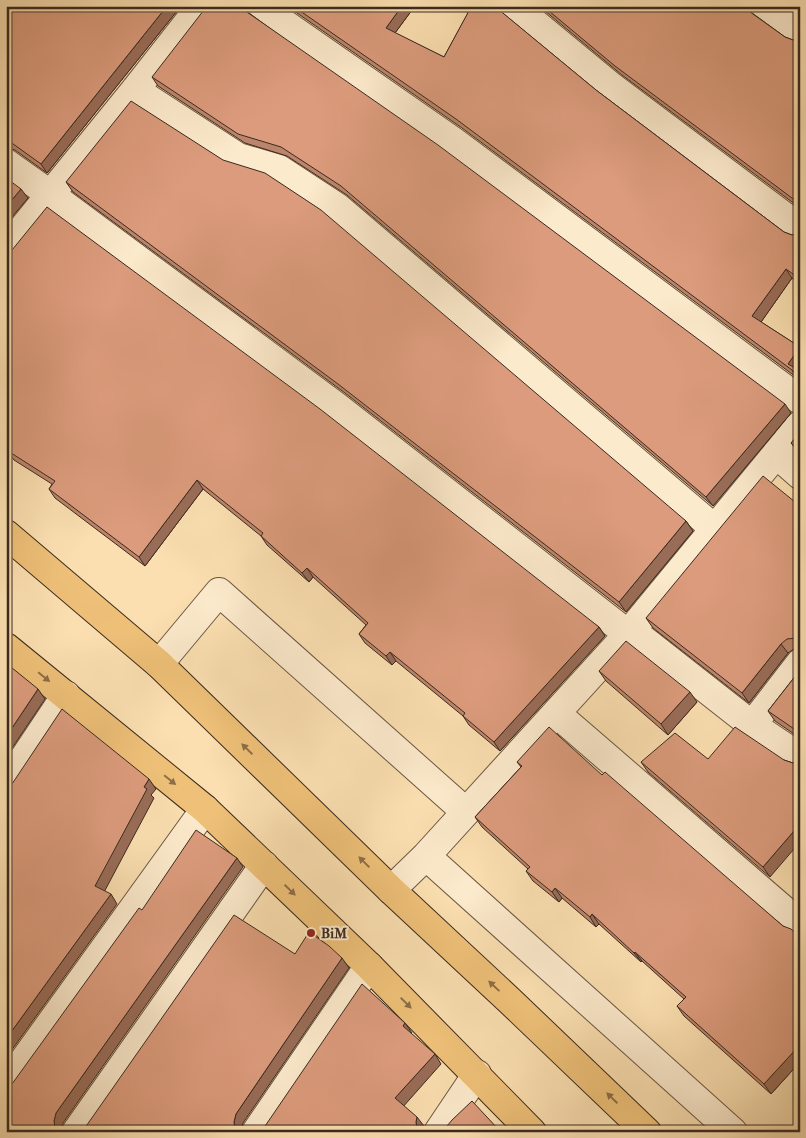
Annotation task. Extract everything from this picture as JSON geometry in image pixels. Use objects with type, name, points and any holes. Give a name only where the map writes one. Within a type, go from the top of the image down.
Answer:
[{"type":"main road","points":[[6,534],[159,664],[391,890],[647,1132]]},
{"type":"main road","points":[[6,647],[205,809],[369,966],[532,1132]]},
{"type":"street","points":[[6,249],[201,6]]},
{"type":"street","points":[[259,6],[453,141],[800,400]]},
{"type":"street","points":[[514,6],[612,87],[800,228]]},
{"type":"street","points":[[762,6],[800,33]]},
{"type":"street","points":[[135,90],[238,157],[279,168],[337,206],[714,528]]},
{"type":"street","points":[[6,163],[336,406],[752,726],[800,757]]},
{"type":"street","points":[[391,890],[426,856],[630,632],[800,425]]},
{"type":"street","points":[[776,454],[800,475]]},
{"type":"street","points":[[159,664],[219,592],[466,812]]},
{"type":"street","points":[[752,726],[800,663]]},
{"type":"street","points":[[6,785],[66,695]]},
{"type":"street","points":[[557,714],[800,924]]},
{"type":"street","points":[[6,1085],[205,809]]},
{"type":"street","points":[[426,856],[733,1132]]},
{"type":"street","points":[[76,1132],[264,864]]},
{"type":"street","points":[[256,1132],[369,966]]},
{"type":"street","points":[[438,1132],[477,1074]]},
{"type":"building","points":[[6,6],[167,6],[41,164],[6,140],[6,24],[10,18],[6,14]]},
{"type":"building","points":[[207,6],[241,6],[244,10],[438,145],[785,404],[706,497],[341,186],[281,147],[238,134],[152,77]]},
{"type":"building","points":[[293,6],[402,6],[386,28],[444,57],[470,9],[465,6],[496,6],[596,90],[784,232],[792,235],[800,233],[800,279],[786,269],[752,316],[800,347],[788,364],[800,371],[800,376],[456,119]]},
{"type":"building","points":[[543,6],[744,6],[785,37],[793,40],[800,38],[800,204],[615,66]]},
{"type":"building","points":[[131,101],[223,160],[265,173],[321,210],[686,521],[619,602],[338,384],[66,182]]},
{"type":"building","points":[[6,178],[21,189],[6,207]]},
{"type":"building","points":[[47,207],[320,409],[599,627],[494,742],[463,716],[465,713],[390,652],[386,656],[359,634],[368,623],[307,568],[302,573],[261,536],[263,533],[197,480],[139,557],[49,489],[55,481],[8,451],[11,446],[6,443],[6,254],[12,250]]},
{"type":"building","points":[[800,433],[800,451],[791,443]]},
{"type":"building","points":[[763,476],[800,506],[800,640],[796,638],[787,639],[781,644],[742,693],[646,618]]},
{"type":"building","points":[[626,641],[690,692],[661,724],[599,671]]},
{"type":"building","points":[[6,663],[38,689],[6,737]]},
{"type":"building","points":[[800,670],[800,733],[768,711]]},
{"type":"building","points":[[62,709],[149,779],[144,787],[147,789],[95,886],[111,894],[6,1039],[6,789],[12,784]]},
{"type":"building","points":[[549,727],[602,775],[605,772],[783,926],[791,929],[800,937],[800,1050],[797,1048],[764,1084],[677,1006],[686,997],[592,914],[590,917],[555,888],[552,892],[526,871],[530,867],[475,817],[522,766],[517,762]]},
{"type":"building","points":[[735,727],[784,760],[793,763],[800,761],[800,824],[763,867],[641,762],[675,733],[708,759]]},
{"type":"building","points":[[196,830],[237,858],[56,1113],[54,1121],[58,1132],[6,1132],[6,1089],[12,1084],[139,908],[142,910]]},
{"type":"building","points":[[234,915],[295,954],[309,932],[342,958],[236,1114],[234,1122],[235,1129],[238,1132],[82,1132]]},
{"type":"building","points":[[362,984],[405,1023],[403,1026],[435,1054],[395,1098],[417,1117],[417,1129],[420,1132],[261,1132]]},
{"type":"building","points":[[472,1101],[501,1132],[442,1132],[452,1120]]},
{"type":"place","name":"BiM","points":[[311,933]]}]
